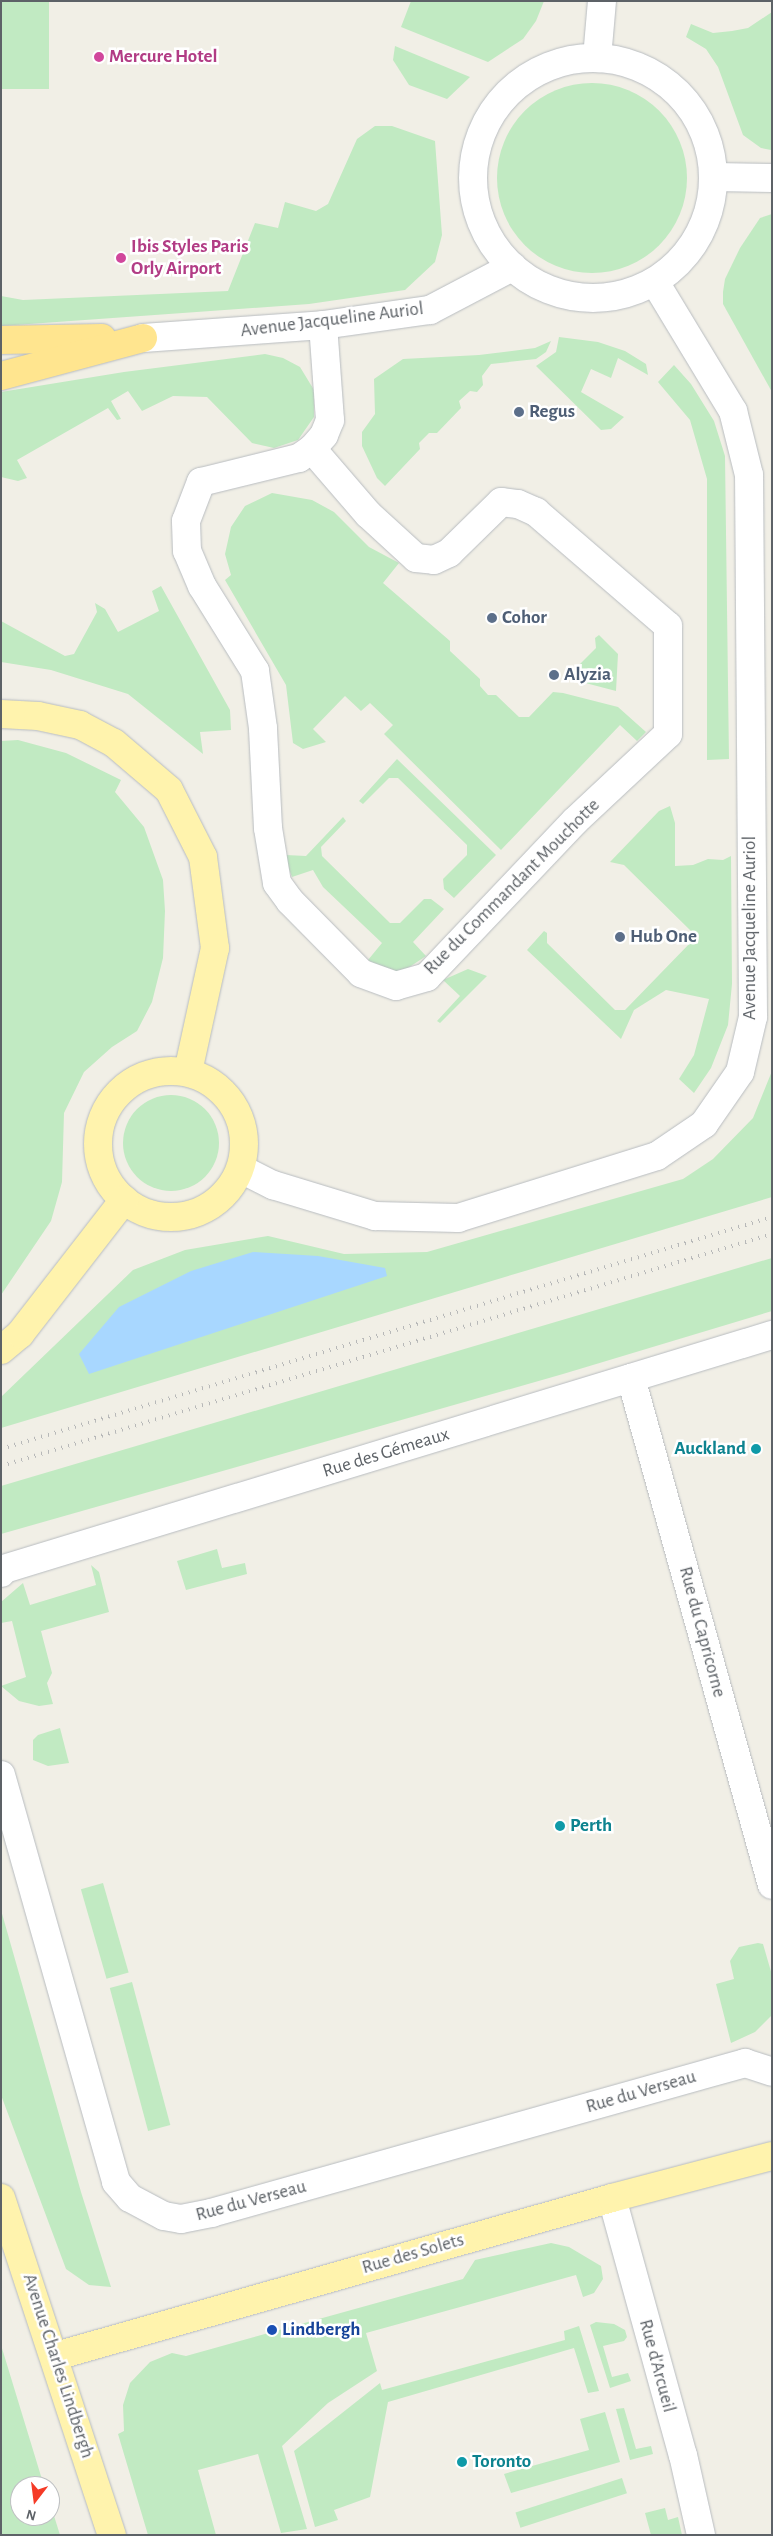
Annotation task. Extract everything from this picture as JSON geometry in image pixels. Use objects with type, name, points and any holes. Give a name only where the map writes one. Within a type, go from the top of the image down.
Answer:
[{"type":"highway","points":[[1,340],[143,338]]},
{"type":"highway","points":[[1,376],[143,338]]},
{"type":"main road","points":[[1,714],[38,716],[80,725],[114,743],[169,790],[203,857],[215,948],[188,1072]]},
{"type":"main road","points":[[164,1070],[188,1072],[211,1082],[229,1098],[241,1120],[245,1144],[240,1169],[229,1189],[212,1205],[190,1215],[167,1217],[152,1214],[124,1200],[108,1181],[99,1158],[98,1134],[105,1111],[120,1091],[140,1077],[164,1070]]},
{"type":"main road","points":[[1,1350],[20,1334],[124,1200]]},
{"type":"main road","name":"Rue des Solets","points":[[56,2356],[612,2198],[772,2156]]},
{"type":"main road","name":"Avenue Charles Lindbergh","points":[[1,2198],[56,2356],[112,2535]]},
{"type":"street","points":[[597,58],[602,1]]},
{"type":"street","points":[[597,58],[651,72],[689,104],[707,139],[714,177],[708,216],[687,254],[655,282],[619,296],[581,298],[544,288],[512,267],[488,237],[474,200],[474,161],[478,139],[491,110],[513,88],[552,65],[597,58]]},
{"type":"street","points":[[714,177],[772,178]]},
{"type":"street","name":"Avenue Jacqueline Auriol","points":[[143,338],[323,325],[430,310],[512,267]]},
{"type":"street","name":"Avenue Jacqueline Auriol","points":[[240,1169],[273,1185],[376,1216],[458,1218],[657,1156],[704,1124],[740,1072],[753,1017],[749,475],[733,411],[655,282]]},
{"type":"street","name":"Rue du Commandant Mouchotte","points":[[312,449],[368,514],[416,558],[434,560],[448,553],[500,502],[518,504],[536,512],[668,626],[668,734],[576,821],[427,977],[396,986],[361,973],[290,901],[277,883],[268,828],[263,728],[255,672],[202,586],[186,551],[186,521],[201,482],[298,458],[312,449],[324,435],[330,420],[323,325]]},
{"type":"street","name":"Rue des Gémeaux","points":[[1,1573],[4,1569],[772,1335]]},
{"type":"street","name":"Rue du Capricorne","points":[[632,1378],[772,1885]]},
{"type":"street","name":"Rue du Verseau","points":[[1,1775],[116,2182],[130,2198],[164,2216],[181,2219],[211,2213],[745,2063],[772,2072]]},
{"type":"street","name":"Rue d'Arcueil","points":[[612,2198],[682,2455],[701,2535]]},
{"type":"green space","points":[[1,1],[49,1],[49,89],[1,89]]},
{"type":"green space","points":[[411,1],[544,1],[536,21],[523,39],[488,62],[401,27]]},
{"type":"green space","points":[[772,12],[771,150],[761,148],[743,135],[718,67],[706,49],[686,37],[691,24],[713,33],[732,31],[748,28]]},
{"type":"green space","points":[[395,46],[470,77],[447,99],[409,85],[393,60]]},
{"type":"green space","points":[[583,83],[601,83],[620,87],[637,94],[652,104],[666,118],[676,133],[683,150],[687,178],[683,206],[676,223],[666,238],[652,252],[637,262],[620,269],[601,273],[583,273],[564,269],[547,262],[532,252],[518,238],[508,223],[501,206],[497,187],[497,169],[501,150],[508,133],[518,118],[532,104],[547,94],[564,87]]},
{"type":"green space","points":[[375,126],[392,126],[435,141],[442,235],[435,262],[405,290],[309,304],[1,326],[1,296],[23,300],[228,291],[255,223],[278,228],[285,202],[316,211],[328,204],[357,139]]},
{"type":"green space","points":[[772,214],[772,392],[723,304],[723,292],[725,279],[740,248],[760,218]]},
{"type":"green space","points":[[559,337],[598,342],[625,351],[646,364],[648,375],[618,358],[611,378],[591,369],[581,392],[624,417],[611,429],[601,430],[536,366],[556,352]]},
{"type":"green space","points":[[551,341],[546,352],[536,359],[491,364],[482,376],[483,385],[477,392],[470,391],[459,401],[461,408],[437,433],[429,433],[419,443],[420,449],[385,486],[377,478],[362,446],[362,432],[375,414],[374,379],[403,359],[479,355],[535,348]]},
{"type":"green space","points":[[265,354],[283,358],[300,367],[314,390],[314,417],[298,440],[274,448],[252,443],[207,397],[173,396],[142,411],[128,391],[111,401],[121,419],[117,420],[108,408],[17,460],[27,478],[18,481],[1,477],[1,392],[124,372]]},
{"type":"green space","points":[[674,365],[691,384],[714,421],[725,456],[729,759],[707,760],[707,479],[690,420],[658,382]]},
{"type":"green space","points":[[272,493],[312,500],[334,512],[369,547],[399,563],[383,583],[450,641],[450,651],[480,679],[480,686],[488,695],[496,695],[519,717],[529,717],[553,692],[563,693],[618,707],[646,732],[637,741],[620,725],[501,850],[384,734],[393,725],[370,703],[361,711],[345,696],[313,729],[326,742],[303,749],[293,743],[286,685],[225,580],[231,575],[225,554],[231,527],[245,506]]},
{"type":"green space","points":[[161,586],[230,710],[231,730],[200,732],[203,754],[128,694],[51,670],[1,662],[1,621],[65,656],[74,654],[97,612],[95,603],[105,609],[118,632],[159,611],[152,591]]},
{"type":"green space","points":[[599,635],[618,654],[616,691],[574,680],[572,672],[596,648],[595,638]]},
{"type":"green space","points":[[18,740],[66,753],[121,780],[115,792],[144,827],[163,880],[165,911],[163,958],[152,1002],[137,1031],[112,1047],[84,1072],[64,1113],[62,1182],[51,1221],[1,1295],[1,741]]},
{"type":"green space","points":[[397,759],[496,855],[454,898],[444,889],[443,879],[467,855],[467,845],[398,778],[389,778],[363,804],[359,801]]},
{"type":"green space","points":[[670,806],[675,823],[675,866],[693,865],[708,859],[723,860],[731,856],[732,984],[728,1025],[711,1068],[694,1093],[679,1079],[694,1055],[709,999],[666,990],[634,1010],[621,1039],[527,950],[544,931],[547,933],[547,943],[615,1010],[625,1010],[692,941],[692,932],[624,865],[610,862],[659,811]]},
{"type":"green space","points":[[343,817],[346,821],[321,847],[322,856],[390,923],[400,923],[424,899],[431,899],[444,909],[413,942],[426,956],[402,972],[388,972],[368,960],[382,943],[323,887],[313,870],[292,877],[287,864],[286,855],[306,856]]},
{"type":"green space","points":[[468,969],[487,976],[440,1023],[437,1021],[460,996],[443,980]]},
{"type":"green space","points":[[772,1071],[772,1197],[1,1428],[1,1397],[133,1270],[185,1250],[268,1236],[344,1254],[427,1252],[683,1179],[713,1159],[753,1118]]},
{"type":"green space","points":[[171,1095],[189,1099],[205,1109],[215,1125],[219,1143],[215,1161],[205,1177],[189,1187],[171,1191],[153,1187],[137,1177],[127,1161],[123,1143],[127,1125],[137,1109],[153,1099]]},
{"type":"green space","points":[[772,1258],[772,1311],[563,1374],[1,1534],[1,1486]]},
{"type":"green space","points":[[217,1549],[222,1568],[245,1563],[247,1574],[186,1590],[177,1561]]},
{"type":"green space","points":[[91,1565],[99,1572],[109,1612],[41,1631],[52,1673],[47,1683],[53,1704],[39,1706],[19,1701],[1,1686],[26,1677],[12,1621],[1,1623],[1,1602],[23,1583],[30,1605],[96,1585]]},
{"type":"green space","points":[[60,1728],[69,1763],[48,1766],[33,1760],[33,1740],[38,1735]]},
{"type":"green space","points":[[103,1883],[129,1972],[107,1979],[81,1889]]},
{"type":"green space","points":[[1,1910],[81,2192],[111,2287],[89,2285],[66,2269],[1,2095]]},
{"type":"green space","points":[[758,1943],[763,1944],[772,1975],[772,2015],[755,2032],[731,2043],[716,1984],[734,1979],[730,1961],[739,1947]]},
{"type":"green space","points":[[132,1982],[170,2125],[148,2131],[110,1988]]},
{"type":"green space","points":[[551,2243],[569,2247],[601,2266],[603,2279],[594,2293],[583,2297],[576,2275],[366,2333],[377,2371],[328,2403],[282,2446],[307,2529],[281,2533],[258,2454],[198,2470],[216,2535],[148,2535],[118,2434],[124,2431],[123,2405],[130,2383],[150,2362],[172,2353],[186,2356],[463,2279],[475,2260]]},
{"type":"green space","points":[[596,2322],[614,2324],[625,2330],[627,2337],[624,2341],[603,2346],[612,2377],[628,2373],[631,2381],[610,2388],[590,2325]]},
{"type":"green space","points":[[579,2326],[599,2391],[588,2393],[574,2348],[388,2402],[370,2497],[334,2510],[338,2520],[315,2527],[294,2451],[380,2383],[382,2390],[565,2340],[564,2331]]},
{"type":"green space","points":[[1,2345],[41,2476],[10,2476],[10,2526],[57,2526],[60,2535],[1,2535]]},
{"type":"green space","points":[[624,2408],[636,2449],[651,2446],[653,2454],[630,2460],[616,2409]]},
{"type":"green space","points":[[605,2412],[620,2462],[511,2493],[504,2474],[589,2450],[580,2419]]},
{"type":"green space","points":[[622,2478],[627,2493],[520,2528],[515,2513]]},
{"type":"green space","points":[[665,2508],[668,2520],[678,2517],[682,2535],[651,2535],[645,2513]]},
{"type":"water","points":[[253,1252],[318,1256],[385,1268],[387,1276],[89,1374],[79,1354],[119,1307],[191,1271]]},
{"type":"railway","points":[[1,1449],[772,1217]]},
{"type":"railway","points":[[1,1466],[772,1234]]},
{"type":"place","name":"Mercure Hotel","points":[[99,57]]},
{"type":"place","name":"Ibis Styles Paris Orly Airport","points":[[121,258]]},
{"type":"place","name":"Regus","points":[[519,412]]},
{"type":"place","name":"Cohor","points":[[492,618]]},
{"type":"place","name":"Alyzia","points":[[554,675]]},
{"type":"place","name":"Hub One","points":[[620,937]]},
{"type":"place","name":"Auckland","points":[[756,1449]]},
{"type":"place","name":"Perth","points":[[560,1826]]},
{"type":"place","name":"Lindbergh","points":[[272,2330]]},
{"type":"place","name":"Toronto","points":[[462,2462]]}]
